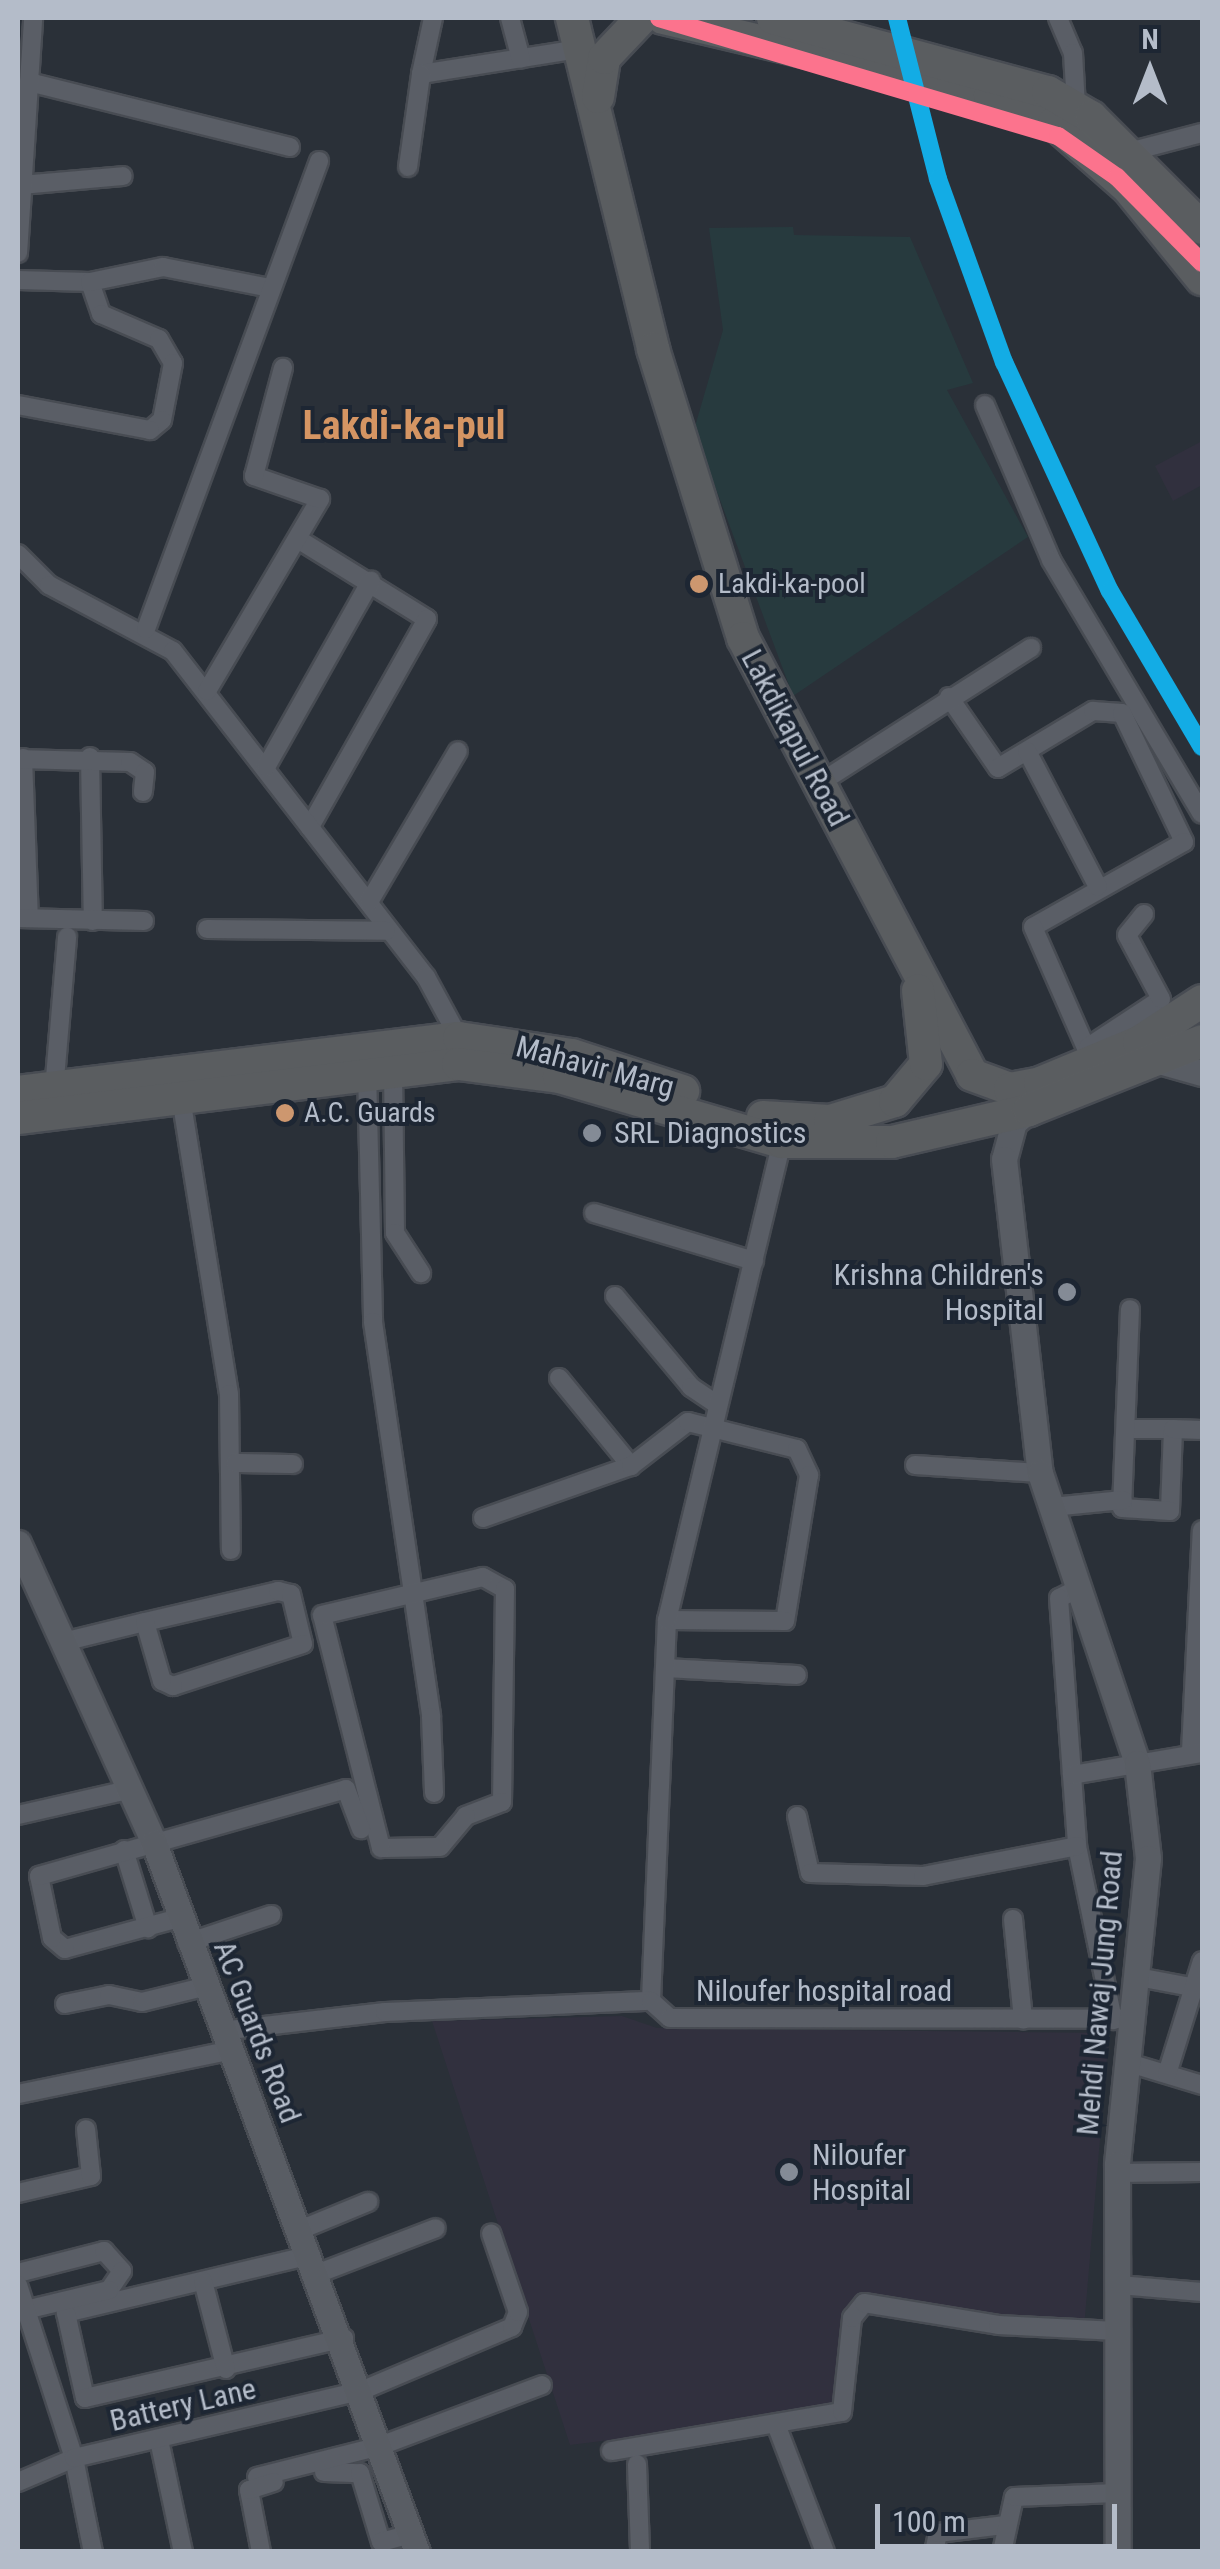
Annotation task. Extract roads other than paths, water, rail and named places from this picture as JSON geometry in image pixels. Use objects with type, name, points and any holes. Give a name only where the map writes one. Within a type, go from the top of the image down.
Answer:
[{"type":"highway","points":[[599,111],[604,58],[642,18]]},
{"type":"highway","points":[[663,18],[871,46]]},
{"type":"highway","points":[[773,18],[1076,107],[1129,152],[1202,228]]},
{"type":"highway","name":"Lakdikapul Road","points":[[575,34],[599,111],[653,349],[743,638],[972,1075],[1034,1096],[1160,1061],[1202,1042]]},
{"type":"highway","points":[[968,78],[1079,140],[1202,280]]},
{"type":"highway","name":"Mahavir Marg","points":[[18,1118],[370,1042],[459,1038],[572,1055],[780,1123],[852,1118],[895,1101],[926,1064],[913,960]]},
{"type":"highway","name":"Lakdikapul Road","points":[[959,1132],[1034,1096],[1090,1056],[1202,1001]]},
{"type":"highway","name":"Mahavir Marg","points":[[18,1092],[54,1090],[182,1104],[380,1070],[458,1064],[559,1077],[782,1142],[858,1142],[959,1132]]},
{"type":"highway","points":[[858,1142],[1034,1096]]},
{"type":"main road","points":[[1160,1061],[1202,1072]]},
{"type":"main road","points":[[1004,1159],[1014,1122],[1034,1096]]},
{"type":"main road","points":[[959,1132],[994,1142],[1004,1159]]},
{"type":"main road","name":"Mehdi Nawaj Jung Road","points":[[1004,1159],[1040,1473],[1137,1763],[1148,1858],[1138,1977],[1123,2020],[1128,2063],[1117,2173],[1118,2552]]},
{"type":"main road","name":"AC Guards Road","points":[[18,1543],[67,1642],[154,1843],[203,1987],[344,2338],[414,2543]]},
{"type":"street","points":[[18,248],[24,55],[33,18]]},
{"type":"street","points":[[408,167],[421,74],[434,18]]},
{"type":"street","points":[[510,18],[520,59]]},
{"type":"street","points":[[1058,18],[1073,53],[1076,107]]},
{"type":"street","points":[[421,74],[520,59],[575,34]]},
{"type":"street","points":[[24,93],[290,148]]},
{"type":"street","points":[[1129,152],[1202,133]]},
{"type":"street","points":[[146,629],[265,288],[319,161]]},
{"type":"street","points":[[20,176],[123,176]]},
{"type":"street","points":[[18,280],[90,282],[163,267],[265,288]]},
{"type":"street","points":[[18,405],[141,430],[162,420],[173,363],[159,339],[101,314],[90,282]]},
{"type":"street","points":[[207,691],[301,541],[320,499],[254,476],[284,368]]},
{"type":"street","points":[[986,405],[1051,560],[1202,814]]},
{"type":"street","points":[[301,541],[371,581],[426,619],[310,827]]},
{"type":"street","points":[[19,561],[146,629],[207,691],[369,902],[386,931],[426,976],[459,1038]]},
{"type":"street","points":[[266,767],[371,581]]},
{"type":"street","points":[[818,784],[1026,646]]},
{"type":"street","points":[[949,696],[992,766],[1027,752],[1093,711],[1122,713],[1133,725],[1184,842],[1033,927],[1090,1056],[1161,999],[1127,935],[1144,914]]},
{"type":"street","points":[[369,902],[458,752]]},
{"type":"street","points":[[1027,752],[1098,887]]},
{"type":"street","points":[[90,757],[92,922]]},
{"type":"street","points":[[143,792],[141,766],[90,757],[20,758],[23,918],[144,921]]},
{"type":"street","points":[[207,929],[386,931]]},
{"type":"street","points":[[54,1090],[66,937]]},
{"type":"street","points":[[380,1070],[395,1233],[422,1273],[400,1271]]},
{"type":"street","points":[[380,1070],[372,1322],[412,1589],[434,1792]]},
{"type":"street","points":[[182,1104],[235,1463],[231,1550]]},
{"type":"street","points":[[651,2001],[667,1620],[707,1426],[754,1261],[782,1142]]},
{"type":"street","points":[[594,1213],[754,1261]]},
{"type":"street","points":[[615,1296],[691,1388],[716,1404]]},
{"type":"street","points":[[1130,1309],[1122,1508],[1170,1511],[1173,1429]]},
{"type":"street","points":[[559,1378],[630,1466]]},
{"type":"street","points":[[483,1518],[630,1466],[688,1422],[805,1457],[794,1594],[780,1625],[667,1620]]},
{"type":"street","points":[[1127,1429],[1202,1430]]},
{"type":"street","points":[[235,1463],[294,1464]]},
{"type":"street","points":[[915,1465],[1040,1473]]},
{"type":"street","points":[[1052,1506],[1123,1500]]},
{"type":"street","points":[[1072,1775],[1197,1752],[1202,1530]]},
{"type":"street","points":[[483,1577],[506,1590],[504,1797],[466,1816],[440,1847],[388,1850],[376,1842],[322,1619],[412,1589],[483,1577]]},
{"type":"street","points":[[1079,1588],[1059,1598],[1077,1846],[1123,2020]]},
{"type":"street","points":[[67,1642],[145,1622],[284,1591],[304,1644],[173,1686],[162,1681],[145,1622]]},
{"type":"street","points":[[665,1668],[797,1674]]},
{"type":"street","points":[[271,1915],[183,1931],[148,1928],[65,1949],[52,1938],[39,1876],[346,1788],[366,1849]]},
{"type":"street","points":[[18,1816],[132,1789]]},
{"type":"street","points":[[796,1816],[810,1873],[923,1876],[1077,1846]]},
{"type":"street","points":[[124,1850],[148,1928]]},
{"type":"street","points":[[1013,1919],[1024,2020]]},
{"type":"street","points":[[1167,2074],[1202,1961]]},
{"type":"street","points":[[1138,1977],[1191,1987]]},
{"type":"street","points":[[65,2004],[109,1995],[142,2002],[203,1987]]},
{"type":"street","name":"Niloufer hospital road","points":[[18,2094],[224,2041],[385,2012],[651,2001],[670,2018],[1123,2020]]},
{"type":"street","points":[[1128,2063],[1202,2085]]},
{"type":"street","points":[[18,2193],[91,2176],[86,2129]]},
{"type":"street","points":[[1117,2173],[1202,2172]]},
{"type":"street","points":[[300,2230],[368,2202]]},
{"type":"street","points":[[344,2338],[90,2402],[64,2318],[203,2281],[315,2264],[436,2228]]},
{"type":"street","name":"Battery Lane","points":[[18,2482],[74,2458],[363,2390],[518,2321],[491,2233]]},
{"type":"street","points":[[18,2272],[104,2250],[122,2272],[110,2290],[26,2310]]},
{"type":"street","points":[[203,2281],[226,2368]]},
{"type":"street","points":[[18,2284],[74,2458],[93,2552]]},
{"type":"street","points":[[1119,2285],[1202,2292]]},
{"type":"street","points":[[611,2451],[776,2427],[842,2412],[852,2318],[873,2301],[998,2325],[1117,2330]]},
{"type":"street","points":[[258,2477],[380,2446],[542,2385]]},
{"type":"street","points":[[776,2427],[825,2552]]},
{"type":"street","points":[[159,2440],[183,2552]]},
{"type":"street","points":[[637,2464],[640,2552]]},
{"type":"street","points":[[260,2552],[249,2490],[346,2467],[360,2473],[382,2547],[414,2543]]},
{"type":"street","points":[[1002,2552],[1004,2525],[1014,2496],[1117,2493]]},
{"type":"street","points":[[934,2552],[938,2533],[1004,2525]]},
{"type":"place","name":"Lakdi-ka-pool","points":[[699,584]]},
{"type":"place","name":"A.C. Guards","points":[[285,1113]]},
{"type":"place","name":"SRL Diagnostics","points":[[592,1133]]},
{"type":"place","name":"Krishna Children's Hospital","points":[[1067,1292]]},
{"type":"place","name":"Niloufer Hospital","points":[[789,2172]]},
{"type":"district","name":"Lakdi-ka-pul","points":[[404,426]]}]
